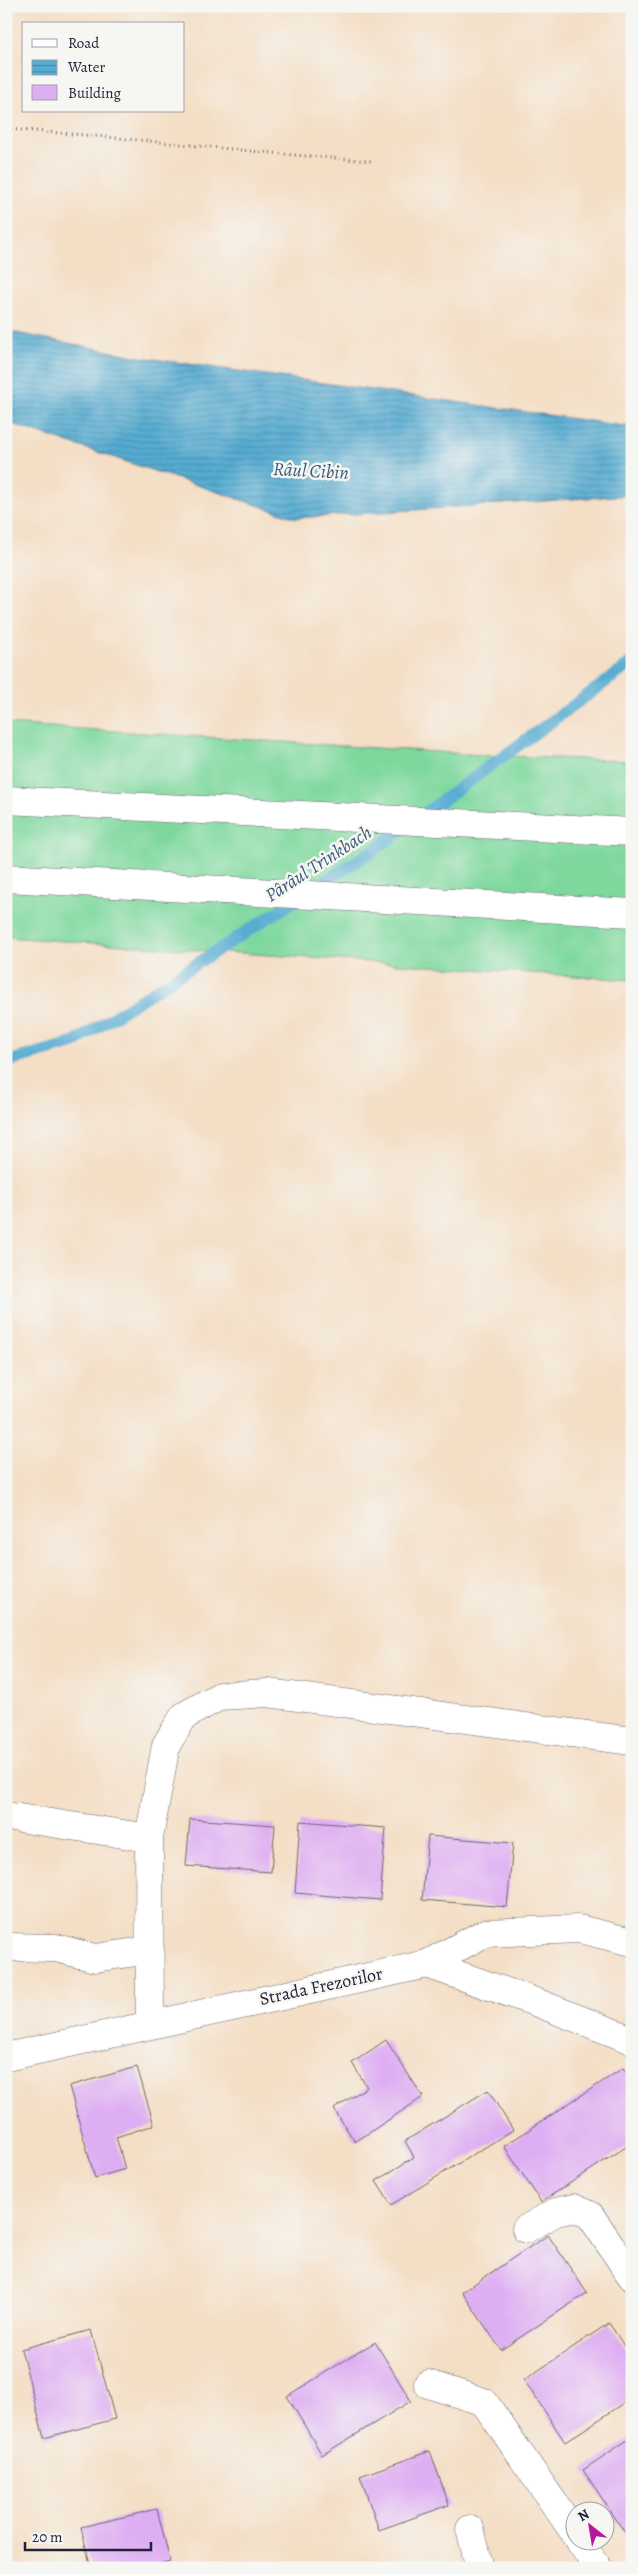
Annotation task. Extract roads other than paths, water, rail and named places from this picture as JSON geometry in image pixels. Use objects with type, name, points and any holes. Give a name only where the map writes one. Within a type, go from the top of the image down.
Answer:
[{"type":"main road","points":[[6,800],[248,814],[632,832]]},
{"type":"main road","points":[[6,878],[170,889],[632,913]]},
{"type":"main road","points":[[150,2024],[149,1838],[166,1745],[184,1716],[220,1696],[268,1694],[632,1741]]},
{"type":"main road","points":[[6,1816],[149,1838]]},
{"type":"main road","name":"Strada Frezorilor","points":[[6,2057],[427,1964],[485,1933],[579,1929],[632,1942]]},
{"type":"main road","points":[[6,1947],[56,1948],[95,1958],[150,1950]]},
{"type":"main road","points":[[427,1964],[538,2003],[632,2040]]},
{"type":"main road","points":[[526,2229],[556,2212],[574,2208],[590,2215],[632,2277]]},
{"type":"main road","points":[[428,2384],[484,2402],[566,2521]]},
{"type":"main road","points":[[470,2529],[480,2568]]},
{"type":"main road","points":[[587,2552],[598,2568]]},
{"type":"water","name":"Râul Cibin","points":[[6,331],[140,357],[632,427],[632,495],[296,518],[6,422]]},
{"type":"waterway","name":"Pârâul Trinkbach","points":[[6,1062],[73,1043],[374,850],[625,668],[632,661]]}]
